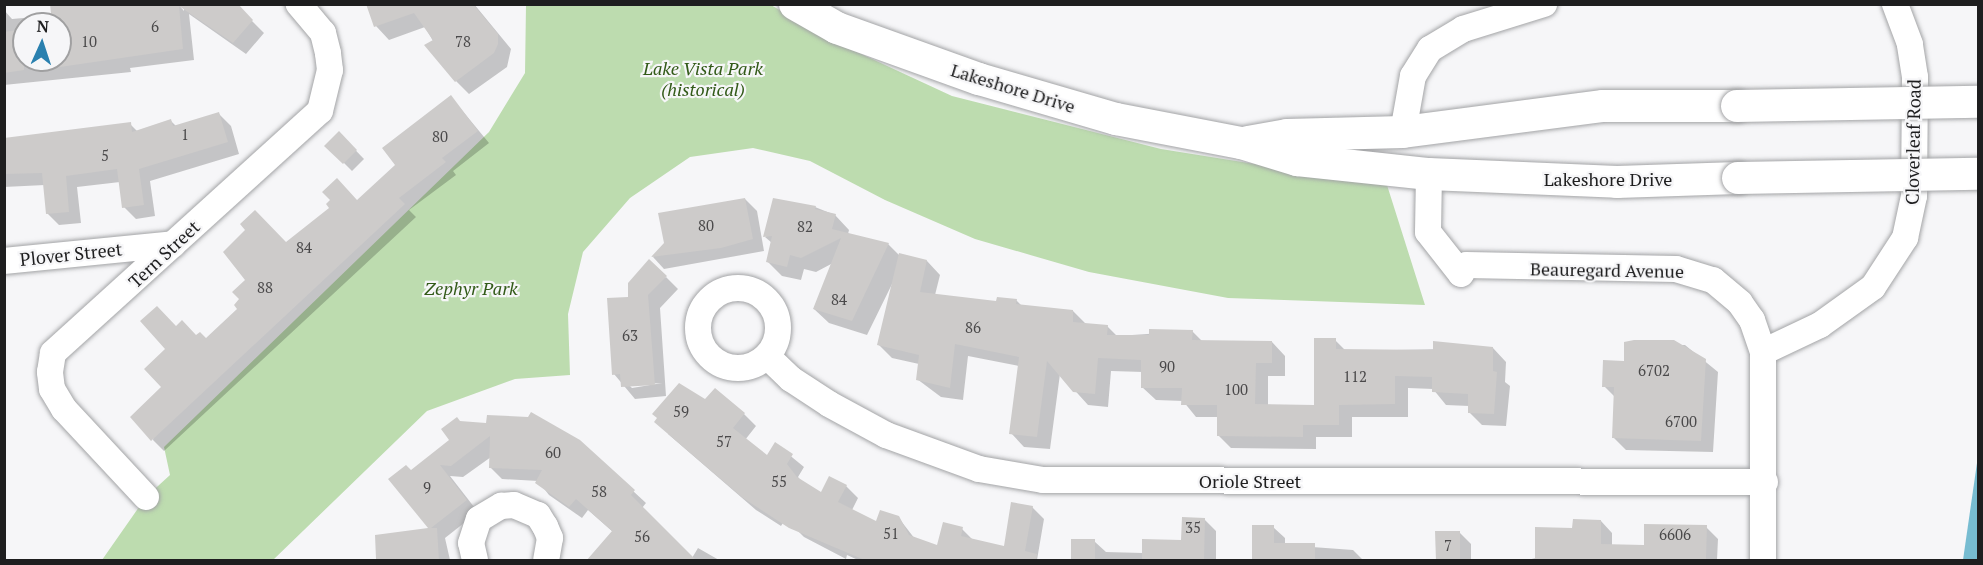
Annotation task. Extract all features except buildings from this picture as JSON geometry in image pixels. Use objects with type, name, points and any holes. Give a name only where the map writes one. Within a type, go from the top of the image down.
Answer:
[{"type":"street","name":"Tern Street","points":[[146,497],[64,409],[52,389],[50,372],[53,353],[320,111],[330,70],[328,53],[322,33],[299,4]]},
{"type":"street","name":"Lakeshore Drive","points":[[795,4],[837,28],[979,79],[1116,119],[1241,143],[1297,160],[1429,174],[1617,182],[1978,174]]},
{"type":"street","points":[[1403,132],[1413,76],[1430,49],[1462,29],[1544,4]]},
{"type":"street","name":"Cloverleaf Road","points":[[1763,352],[1820,325],[1873,287],[1905,238],[1914,196],[1915,77],[1910,44],[1895,4]]},
{"type":"street","name":"Lakeshore Drive","points":[[1241,143],[1287,135],[1403,132],[1603,106],[1978,102]]},
{"type":"street","name":"Beauregard Avenue","points":[[1429,174],[1428,232],[1461,274],[1466,265],[1655,267],[1699,273],[1713,279],[1740,303],[1752,320],[1763,352],[1765,482],[1763,561]]},
{"type":"street","name":"Plover Street","points":[[4,261],[173,244]]},
{"type":"street","name":"Oriole Street","points":[[767,356],[791,379],[828,404],[886,435],[979,469],[1043,480],[1765,482]]},
{"type":"street","points":[[475,561],[471,543],[480,519],[501,506],[514,505],[532,512],[545,526],[550,538],[546,561]]},
{"type":"green space","points":[[526,5],[771,5],[829,39],[952,96],[1161,149],[1387,185],[1425,305],[1228,298],[1089,272],[975,239],[885,200],[810,161],[753,148],[690,157],[630,198],[583,252],[568,314],[570,375],[515,379],[427,411],[273,560],[102,560],[146,497],[170,475],[164,447],[489,132],[525,73]]},
{"type":"water","points":[[1978,456],[1978,560],[1963,560]]},
{"type":"park label","name":"Lake Vista Park (historical)","points":[[703,79]]},
{"type":"park label","name":"Zephyr Park","points":[[471,288]]}]
